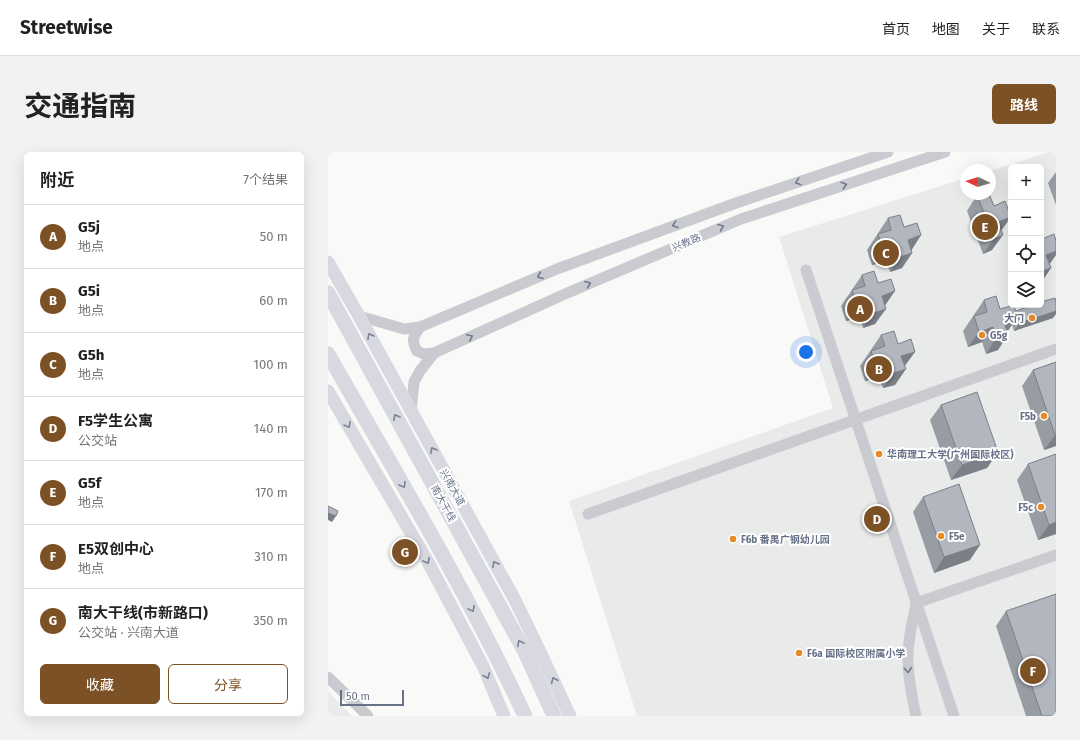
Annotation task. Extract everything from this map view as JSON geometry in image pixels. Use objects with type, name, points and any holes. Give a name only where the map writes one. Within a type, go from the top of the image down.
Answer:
[{"type":"highway","name":"南大干线","points":[[328,293],[525,652],[554,716]]},
{"type":"highway","points":[[328,354],[447,562],[504,670],[524,716]]},
{"type":"highway","points":[[504,670],[518,716]]},
{"type":"main road","name":"兴南大道","points":[[328,262],[515,600],[570,716]]},
{"type":"main road","points":[[328,391],[428,562],[483,666],[504,716]]},
{"type":"street","name":"兴教路","points":[[420,327],[557,269],[736,203],[888,152]]},
{"type":"street","name":"兴教路","points":[[434,353],[572,290],[740,219],[945,152]]},
{"type":"street","points":[[806,270],[954,716]]},
{"type":"street","points":[[359,316],[404,329],[420,327]]},
{"type":"street","points":[[420,327],[414,336],[413,343],[417,351],[424,354],[434,353]]},
{"type":"street","points":[[588,514],[1056,350]]},
{"type":"street","points":[[411,411],[414,382],[420,371],[434,353]]},
{"type":"street","points":[[916,603],[1056,555]]},
{"type":"street","points":[[914,715],[908,662],[910,633],[916,603]]},
{"type":"street","points":[[328,677],[368,716]]},
{"type":"shaded area","name":"华南理工大学(广州国际校区)","points":[[1049,152],[1056,152],[1056,716],[637,716],[569,501],[833,408],[779,237],[960,180],[960,200],[996,200],[996,169],[1008,165],[1008,308],[1044,308],[1044,164],[1012,164]]},
{"type":"shaded area","points":[[328,691],[352,716],[328,716]]},
{"type":"building","points":[[979,200],[992,200],[994,206],[1005,201],[1008,209],[1008,218],[998,222],[1003,235],[994,239]]},
{"type":"building","points":[[900,215],[904,227],[917,223],[921,235],[908,240],[912,253],[900,257],[897,245],[883,250],[878,234],[891,230],[888,218]]},
{"type":"building","points":[[1054,234],[1056,251],[1046,255],[1051,268],[1044,270],[1044,238]]},
{"type":"building","points":[[874,271],[878,283],[891,279],[895,291],[882,296],[886,309],[874,313],[871,301],[857,306],[852,290],[865,286],[862,275]]},
{"type":"building","points":[[996,296],[1000,309],[1008,307],[1008,308],[1015,308],[1017,317],[1004,321],[1008,335],[996,338],[993,327],[979,332],[974,316],[987,312],[984,300]]},
{"type":"building","points":[[1055,298],[1056,311],[1020,323],[1016,311],[1024,308],[1044,308],[1044,301]]},
{"type":"building","points":[[894,331],[898,344],[911,339],[915,352],[901,356],[906,369],[894,373],[890,362],[876,366],[871,351],[885,346],[881,335]]},
{"type":"building","points":[[1056,362],[1056,434],[1055,435],[1033,370]]},
{"type":"building","points":[[977,392],[998,452],[962,465],[941,405]]},
{"type":"building","points":[[1056,454],[1056,522],[1049,525],[1028,464]]},
{"type":"building","points":[[959,484],[980,545],[944,557],[923,497]]},
{"type":"building","points":[[328,506],[338,511],[336,516],[328,513]]},
{"type":"building","points":[[1056,594],[1056,716],[1042,716],[1006,611]]},
{"type":"place","name":"G5f","points":[[985,227]]},
{"type":"place","name":"G5h","points":[[886,253]]},
{"type":"place","name":"G5j","points":[[860,309]]},
{"type":"place","name":"大门","points":[[1032,318]]},
{"type":"place","name":"G5g","points":[[982,335]]},
{"type":"place","name":"G5i","points":[[879,369]]},
{"type":"place","name":"F5b","points":[[1044,416]]},
{"type":"place","name":"华南理工大学(广州国际校区)","points":[[879,454]]},
{"type":"place","name":"F5c","points":[[1041,507]]},
{"type":"place","name":"F5学生公寓","points":[[877,519]]},
{"type":"place","name":"F5e","points":[[941,536]]},
{"type":"place","name":"F6b 番禺广钢幼儿园","points":[[733,539]]},
{"type":"place","name":"南大干线(市新路口)","points":[[405,552]]},
{"type":"place","name":"F6a 国际校区附属小学","points":[[799,653]]},
{"type":"place","name":"E5双创中心","points":[[1033,671]]}]
